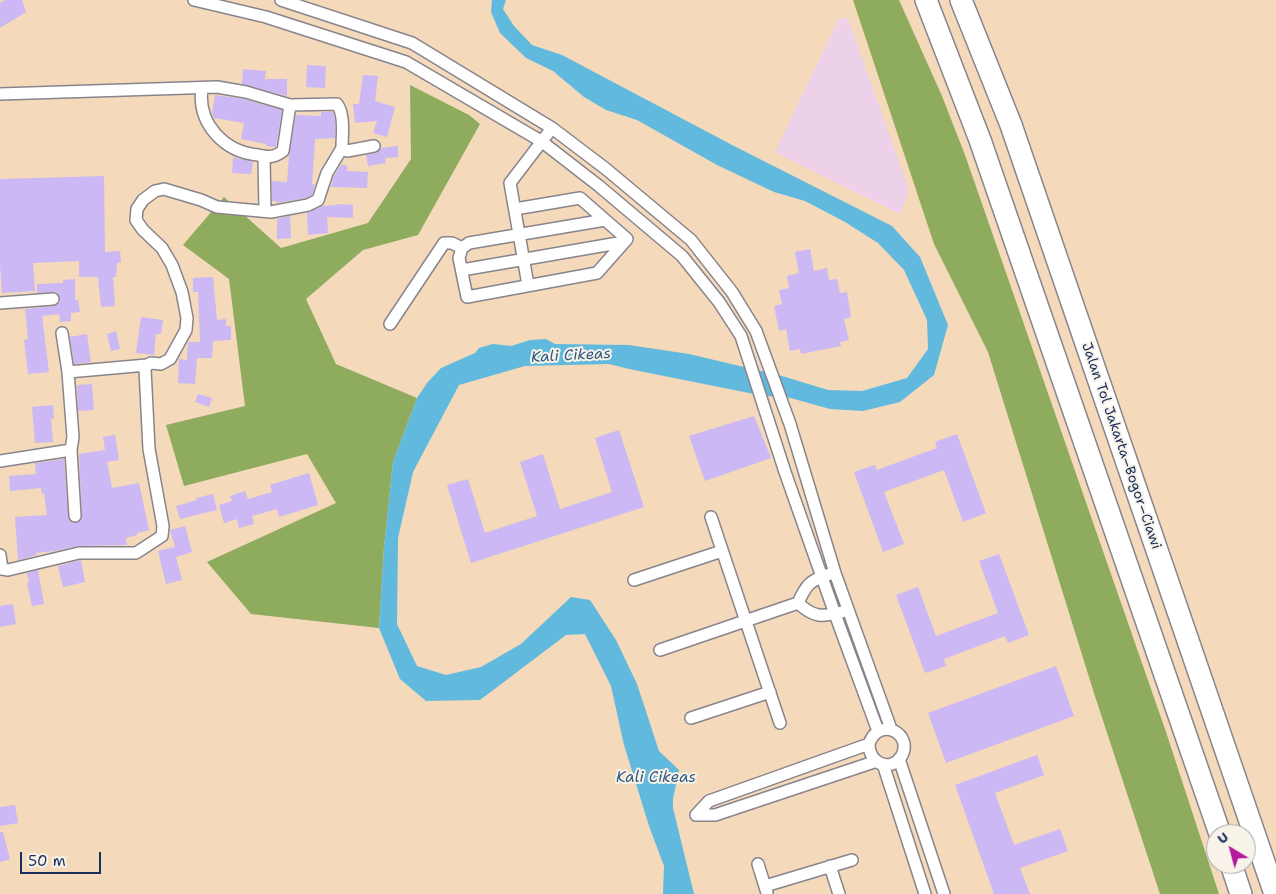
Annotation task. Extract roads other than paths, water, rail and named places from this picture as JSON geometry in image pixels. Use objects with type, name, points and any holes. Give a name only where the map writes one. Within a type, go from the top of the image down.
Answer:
[{"type":"highway","points":[[926,0],[980,140],[1217,824]]},
{"type":"highway","name":"Jalan Tol Jakarta–Bogor–Ciawi","points":[[960,0],[1010,125],[1276,894]]},
{"type":"highway","points":[[1234,874],[1241,894]]},
{"type":"street","points":[[194,0],[266,17],[406,62],[541,141],[599,186],[682,256],[720,302],[741,336],[835,614],[878,731]]},
{"type":"street","points":[[281,0],[412,43],[552,128],[606,169],[691,240],[732,292],[756,331],[790,424],[849,610],[891,729],[899,734],[904,742],[904,751],[899,759],[892,764],[880,763],[715,815],[696,815],[709,801],[869,744]]},
{"type":"street","points":[[406,62],[412,43]]},
{"type":"street","points":[[0,94],[217,87],[290,105],[337,104],[342,116],[342,148],[327,173],[318,200],[308,206],[279,212],[216,207],[201,200],[164,189],[155,191],[140,205],[137,209],[136,220],[162,248],[172,265],[180,286],[187,318],[186,330],[170,359],[160,364],[68,372]]},
{"type":"street","points":[[202,88],[200,100],[207,122],[229,147],[243,153],[274,157],[283,151],[290,105]]},
{"type":"street","points":[[528,285],[510,183],[552,128]]},
{"type":"street","points":[[342,148],[347,151],[374,146]]},
{"type":"street","points":[[264,156],[265,211]]},
{"type":"street","points":[[599,186],[606,169]]},
{"type":"street","points":[[515,210],[580,198],[627,239],[597,273],[467,297],[459,258],[462,248],[469,242],[605,220]]},
{"type":"street","points":[[462,270],[624,242]]},
{"type":"street","points":[[390,324],[444,243],[452,243],[462,248]]},
{"type":"street","points":[[0,303],[53,299]]},
{"type":"street","points":[[62,333],[68,372],[75,516]]},
{"type":"street","points":[[0,555],[2,569],[8,570],[80,553],[136,553],[162,536],[163,526],[149,449],[145,369],[147,365]]},
{"type":"street","points":[[0,460],[71,450]]},
{"type":"street","points":[[711,517],[780,723]]},
{"type":"street","points":[[634,580],[722,551]]},
{"type":"street","points":[[798,604],[804,588],[814,579],[836,573]]},
{"type":"street","points":[[660,650],[798,604]]},
{"type":"street","points":[[798,604],[809,613],[819,616],[849,610]]},
{"type":"street","points":[[691,718],[770,692]]},
{"type":"street","points":[[891,729],[878,731],[874,734],[869,744],[869,750],[880,763],[925,894]]},
{"type":"street","points":[[899,759],[944,894]]},
{"type":"street","points":[[758,864],[767,890],[830,866],[852,860]]},
{"type":"street","points":[[830,866],[839,894]]},
{"type":"water","name":"Kali Cikeas","points":[[492,0],[506,0],[503,9],[514,26],[532,45],[562,55],[734,146],[892,226],[920,257],[948,325],[934,375],[900,402],[863,411],[830,409],[787,397],[764,396],[609,364],[525,366],[459,385],[413,472],[398,538],[397,624],[417,666],[446,675],[481,667],[521,644],[571,597],[590,600],[616,640],[637,684],[659,751],[679,770],[673,808],[694,894],[663,894],[664,866],[649,826],[624,745],[611,686],[585,634],[566,635],[480,700],[426,701],[400,679],[379,628],[384,547],[393,462],[417,398],[427,383],[441,368],[475,353],[479,348],[493,344],[511,346],[530,340],[546,339],[555,344],[629,345],[689,354],[782,376],[828,390],[862,391],[907,378],[928,349],[927,320],[904,270],[878,243],[845,222],[805,201],[774,192],[717,165],[637,120],[606,110],[584,97],[553,71],[526,58],[500,33],[491,12]]}]
